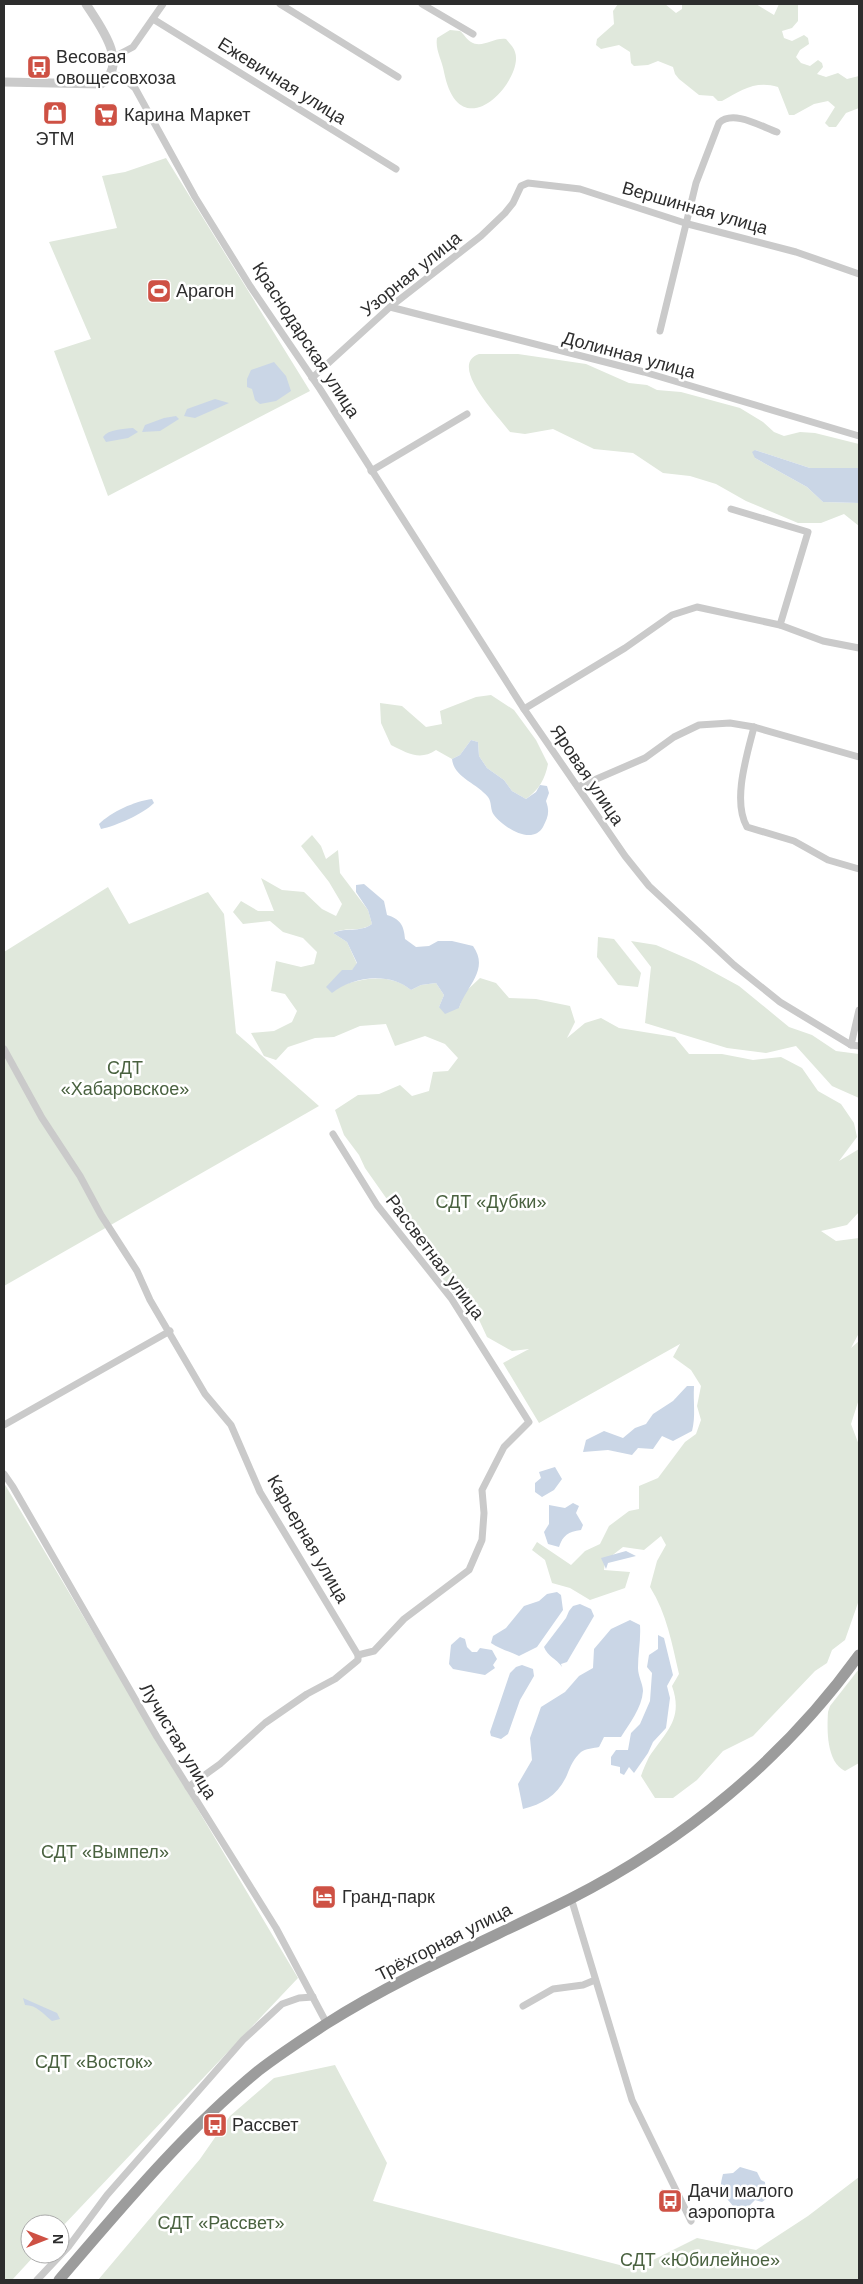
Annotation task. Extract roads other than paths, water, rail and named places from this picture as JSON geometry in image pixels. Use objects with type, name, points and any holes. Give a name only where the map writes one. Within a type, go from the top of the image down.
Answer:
[{"type":"highway","name":"Трёхгорная улица","points":[[58,2280],[180,2144],[227,2099],[276,2058],[327,2024],[404,1980],[571,1898],[631,1866],[694,1823],[737,1788],[794,1735],[824,1702],[859,1655]]},
{"type":"street","points":[[4,82],[101,84],[109,78],[114,57],[104,31],[86,4]]},
{"type":"street","points":[[114,57],[133,46],[163,4]]},
{"type":"street","points":[[280,4],[398,77]]},
{"type":"street","points":[[422,4],[473,34]]},
{"type":"street","name":"Ежевичная улица","points":[[153,19],[396,168]]},
{"type":"street","name":"Краснодарская улица","points":[[111,73],[123,78],[135,88],[195,197],[250,286],[312,378],[473,628]]},
{"type":"street","points":[[660,331],[688,224],[690,205],[700,172],[719,123],[723,119],[736,117],[777,132]]},
{"type":"street","name":"Вершинная улица","points":[[521,186],[528,183],[538,183],[580,189],[688,224],[796,252],[859,274]]},
{"type":"street","name":"Узорная улица","points":[[312,378],[390,308],[481,236],[513,203],[521,186]]},
{"type":"street","name":"Долинная улица","points":[[390,308],[644,372],[859,436]]},
{"type":"street","points":[[371,472],[467,414]]},
{"type":"street","points":[[731,510],[808,532],[780,625]]},
{"type":"street","points":[[524,709],[625,648],[672,615],[685,610],[701,608],[780,625],[823,641],[859,648]]},
{"type":"street","name":"Яровая улица","points":[[473,628],[524,709],[625,856],[649,886],[734,965],[780,1002],[851,1044],[859,1046]]},
{"type":"street","points":[[578,787],[637,762],[674,737],[699,725],[730,723],[754,727],[859,757]]},
{"type":"street","points":[[754,727],[744,769],[741,811],[742,818],[747,827],[794,841],[828,860],[859,870]]},
{"type":"street","points":[[851,1044],[859,1010]]},
{"type":"street","name":"Карьерная улица","points":[[4,1050],[42,1118],[80,1176],[101,1215],[138,1271],[150,1300],[170,1331],[205,1394],[231,1425],[260,1492],[358,1655]]},
{"type":"street","name":"Рассветная улица","points":[[333,1134],[377,1206],[451,1298],[529,1422],[504,1447],[482,1490],[484,1513],[482,1540],[469,1570],[404,1618],[374,1651],[358,1655]]},
{"type":"street","points":[[4,1425],[170,1331]]},
{"type":"street","name":"Лучистая улица","points":[[4,1474],[156,1737],[276,1928],[327,2024]]},
{"type":"street","points":[[188,1787],[220,1764],[265,1723],[307,1694],[335,1679],[358,1660],[358,1655]]},
{"type":"street","points":[[571,1898],[632,2100],[691,2221]]},
{"type":"street","points":[[523,2006],[553,1989],[584,1985],[595,1980]]},
{"type":"street","points":[[37,2280],[69,2246],[107,2195],[243,2040],[282,2004],[299,1998],[313,1997]]},
{"type":"water","points":[[274,362],[286,376],[291,391],[276,401],[260,404],[255,400],[252,389],[247,387],[247,379],[251,370]]},
{"type":"water","points":[[215,399],[229,403],[195,418],[184,416],[187,409]]},
{"type":"water","points":[[176,416],[179,419],[160,431],[142,432],[145,425]]},
{"type":"water","points":[[133,428],[138,432],[128,438],[106,442],[103,437],[112,431]]},
{"type":"water","points":[[755,450],[810,468],[859,468],[859,503],[823,502],[807,487],[755,458],[752,452]]},
{"type":"water","points":[[471,740],[478,742],[479,756],[487,768],[504,780],[512,791],[526,799],[536,792],[540,785],[547,786],[549,793],[546,801],[548,814],[543,827],[538,832],[532,835],[525,835],[504,825],[493,813],[488,797],[457,771],[452,759],[460,755]]},
{"type":"water","points":[[152,799],[154,803],[143,811],[101,829],[99,824],[117,811],[138,802]]},
{"type":"water","points":[[364,884],[384,901],[387,915],[395,918],[400,923],[404,930],[405,939],[416,947],[429,946],[438,941],[452,941],[473,946],[478,955],[478,970],[459,1008],[445,1014],[439,1007],[444,995],[436,983],[421,985],[411,990],[393,980],[372,978],[350,983],[332,993],[326,987],[342,970],[352,970],[357,963],[347,942],[333,933],[363,928],[372,924],[368,910],[356,892],[356,885]]},
{"type":"water","points":[[687,1386],[694,1386],[692,1431],[673,1441],[662,1436],[653,1449],[638,1448],[632,1455],[608,1450],[583,1452],[586,1440],[604,1431],[623,1438],[635,1428],[646,1424],[653,1414],[673,1401]]},
{"type":"water","points":[[555,1467],[562,1479],[554,1490],[542,1497],[535,1492],[535,1483],[541,1478],[539,1472]]},
{"type":"water","points":[[573,1503],[579,1506],[576,1513],[583,1525],[581,1530],[567,1535],[559,1547],[548,1544],[544,1532],[549,1524],[549,1505],[565,1508]]},
{"type":"water","points":[[626,1551],[636,1556],[608,1563],[606,1569],[601,1558]]},
{"type":"water","points":[[557,1592],[561,1595],[563,1610],[537,1647],[519,1656],[491,1643],[493,1636],[506,1628],[524,1606],[539,1601],[547,1594]]},
{"type":"water","points":[[580,1604],[591,1609],[594,1616],[567,1662],[561,1664],[562,1667],[547,1653],[544,1647],[573,1606]]},
{"type":"water","points":[[630,1620],[640,1625],[638,1668],[643,1691],[635,1716],[621,1737],[604,1737],[599,1747],[581,1752],[572,1763],[559,1788],[549,1798],[523,1809],[518,1784],[532,1760],[530,1738],[541,1707],[565,1692],[579,1676],[593,1668],[594,1649],[611,1629]]},
{"type":"water","points":[[658,1635],[664,1638],[673,1675],[667,1686],[670,1698],[666,1728],[653,1742],[634,1773],[629,1767],[624,1775],[620,1773],[620,1767],[611,1765],[611,1757],[616,1750],[628,1750],[631,1733],[640,1724],[650,1701],[652,1673],[647,1667],[649,1655],[658,1649]]},
{"type":"water","points":[[460,1637],[465,1639],[467,1647],[472,1652],[477,1652],[480,1648],[492,1650],[497,1659],[493,1665],[495,1668],[485,1675],[453,1669],[449,1664],[451,1645]]},
{"type":"water","points":[[522,1665],[533,1669],[534,1676],[520,1700],[508,1734],[501,1739],[491,1736],[490,1732],[510,1673],[516,1667]]},
{"type":"water","points":[[23,1998],[57,2013],[60,2019],[52,2021],[36,2008],[25,2005]]},
{"type":"water","points":[[740,2167],[757,2172],[761,2180],[765,2182],[766,2199],[762,2202],[755,2200],[748,2207],[747,2212],[742,2215],[739,2206],[733,2206],[721,2189],[723,2174],[733,2173]]},
{"type":"place","name":"Весовая овощесовхоза","points":[[39,67]]},
{"type":"place","name":"ЭТМ","points":[[55,113]]},
{"type":"place","name":"Карина Маркет","points":[[106,115]]},
{"type":"place","name":"Арагон","points":[[159,291]]},
{"type":"place","name":"Гранд-парк","points":[[324,1897]]},
{"type":"place","name":"Рассвет","points":[[215,2125]]},
{"type":"place","name":"Дачи малого аэропорта","points":[[670,2201]]},
{"type":"park label","name":"СДТ «Хабаровское»","points":[[125,1078]]},
{"type":"park label","name":"СДТ «Дубки»","points":[[491,1202]]},
{"type":"park label","name":"СДТ «Вымпел»","points":[[105,1852]]},
{"type":"park label","name":"СДТ «Восток»","points":[[94,2062]]},
{"type":"park label","name":"СДТ «Рассвет»","points":[[221,2223]]},
{"type":"park label","name":"СДТ «Юбилейное»","points":[[700,2260]]}]
